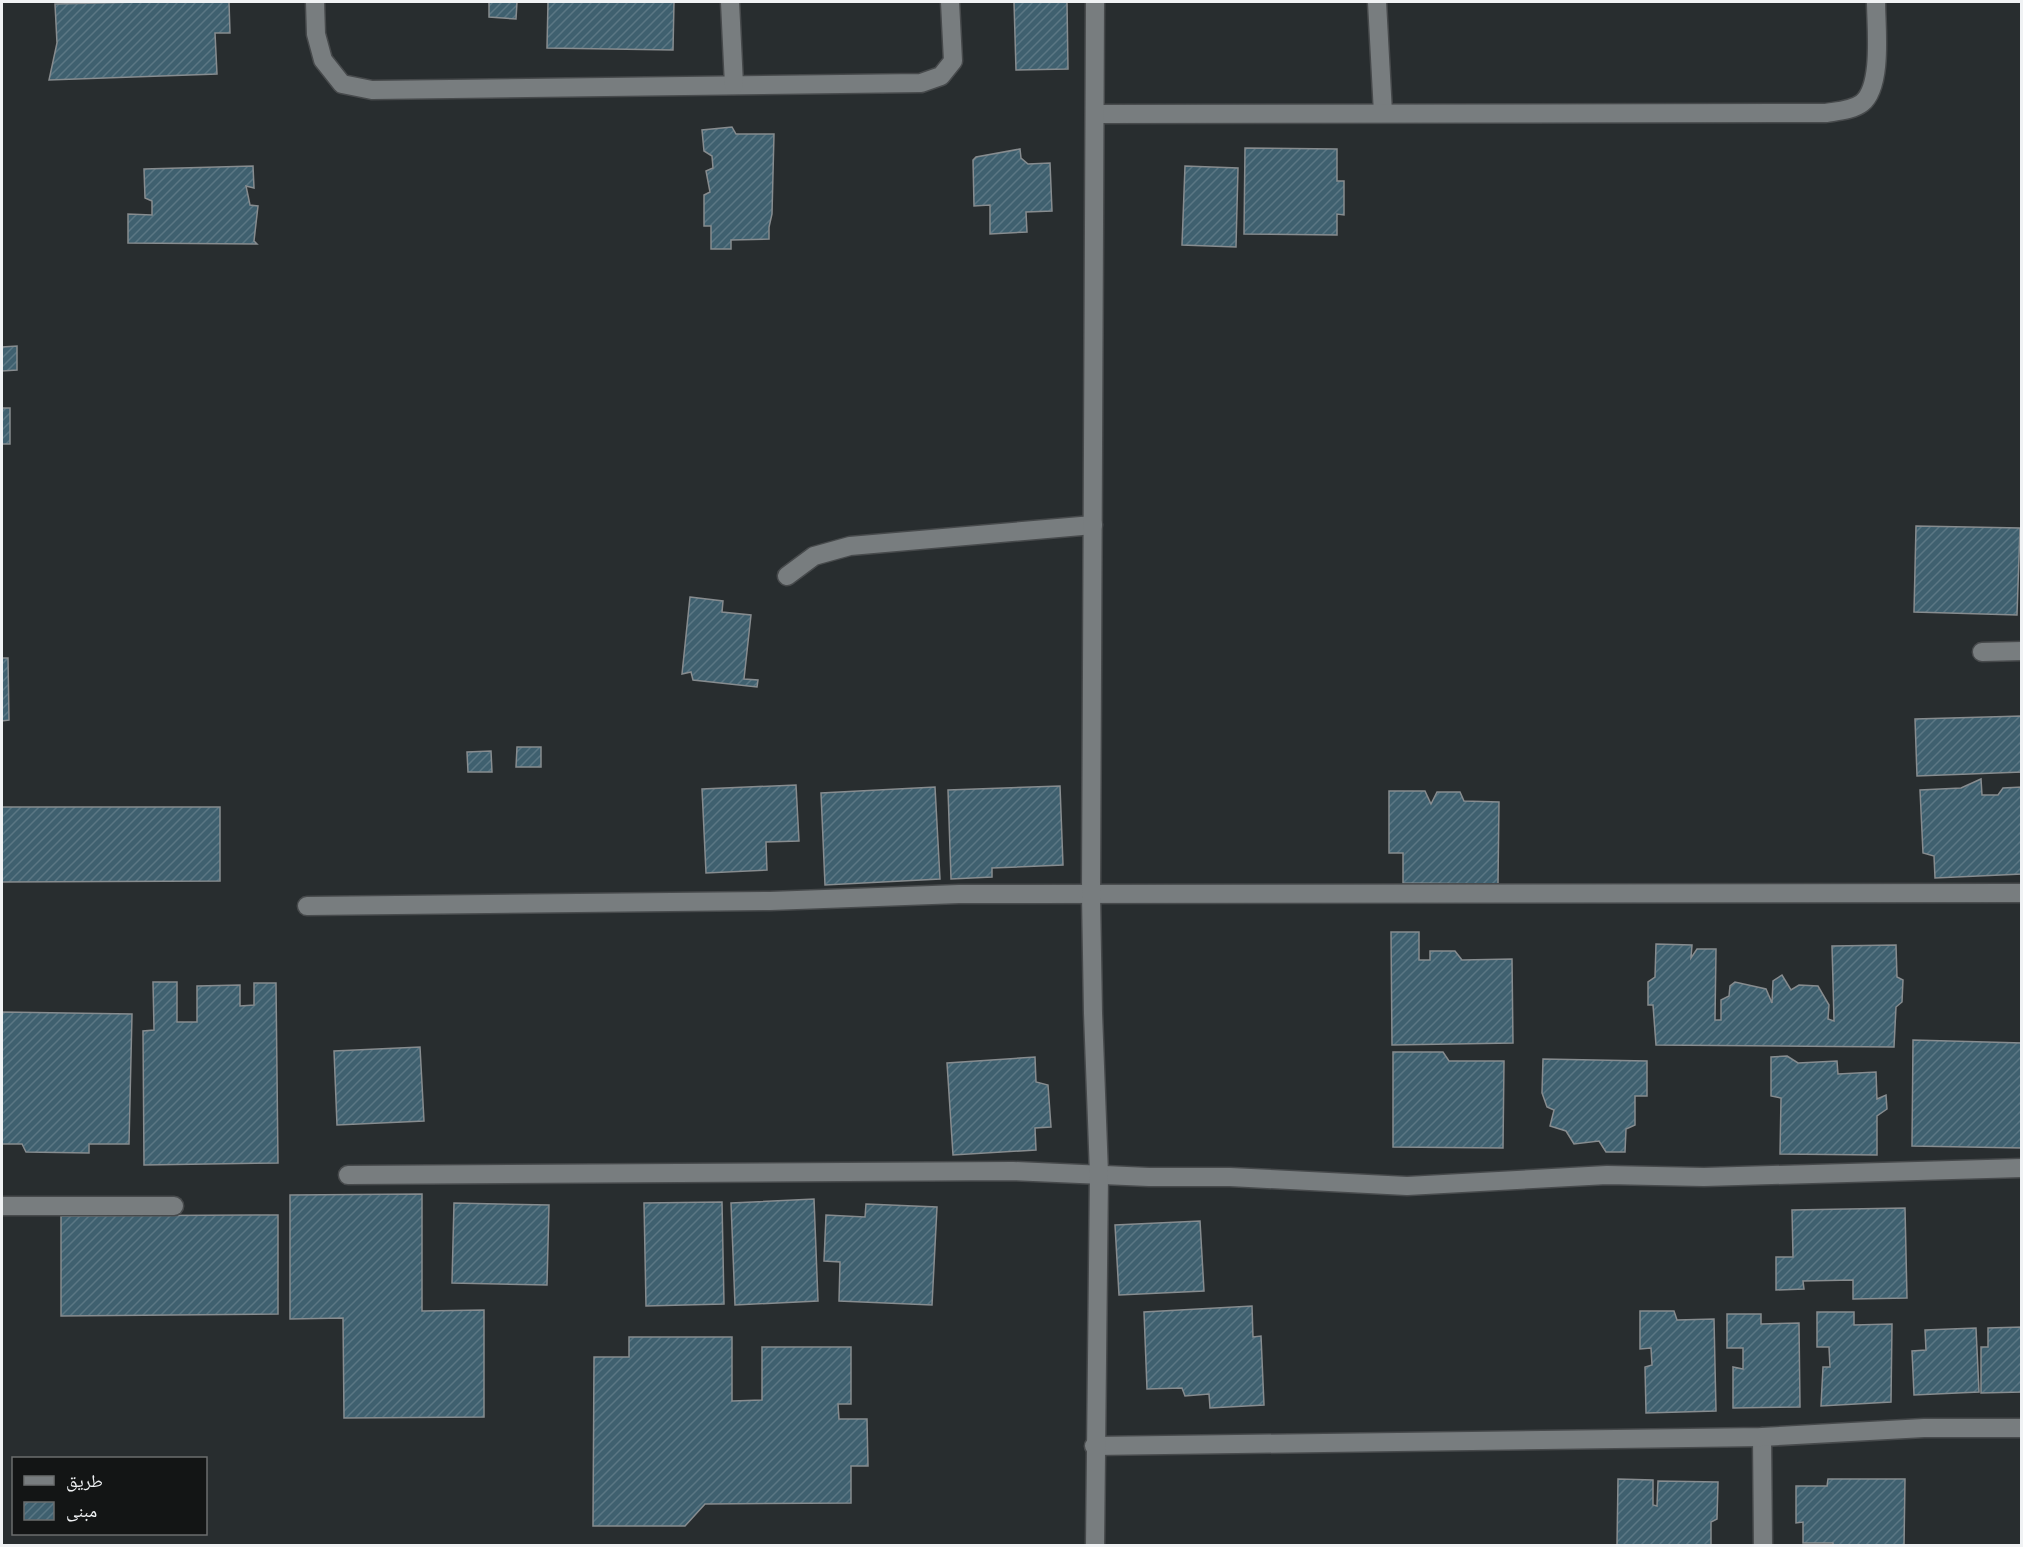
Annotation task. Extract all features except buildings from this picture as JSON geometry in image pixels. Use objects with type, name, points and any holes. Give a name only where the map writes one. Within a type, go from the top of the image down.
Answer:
[{"type":"street","points":[[315,2],[316,34],[323,60],[342,84],[372,90],[921,83],[941,76],[953,61],[950,2]]},
{"type":"street","points":[[730,2],[734,85]]},
{"type":"street","points":[[1095,2],[1091,895],[1099,1174],[1094,1446],[1095,1545]]},
{"type":"street","points":[[1377,2],[1383,113]]},
{"type":"street","points":[[1095,114],[1826,113],[1849,109],[1863,102],[1874,85],[1876,2]]},
{"type":"street","points":[[787,576],[814,556],[850,546],[1093,525]]},
{"type":"street","points":[[1982,652],[2022,651]]},
{"type":"street","points":[[307,906],[770,901],[959,894],[2022,893]]},
{"type":"street","points":[[348,1175],[1013,1171],[1149,1177],[1230,1177],[1407,1186],[1607,1175],[1704,1178],[1760,1174],[1818,1175],[2022,1168]]},
{"type":"street","points":[[2,1206],[174,1206]]},
{"type":"street","points":[[1094,1446],[1762,1437],[1924,1428],[2022,1428]]},
{"type":"street","points":[[1762,1437],[1763,1545]]}]
